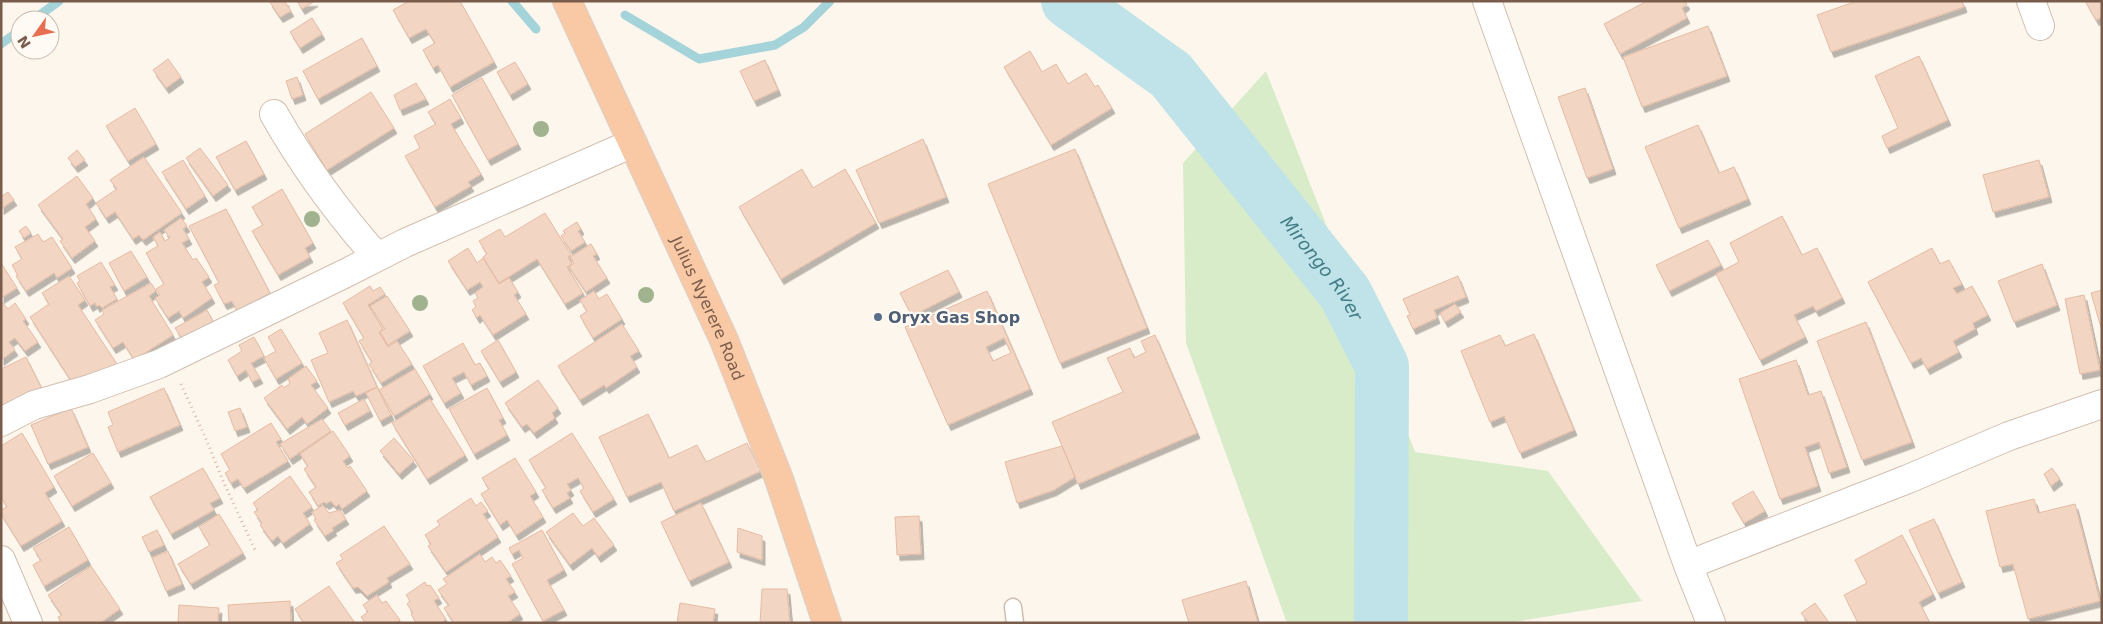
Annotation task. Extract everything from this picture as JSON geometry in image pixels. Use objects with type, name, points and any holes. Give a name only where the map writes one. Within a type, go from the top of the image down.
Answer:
[{"type":"highway","name":"Julius Nyerere Road","points":[[567,1],[724,340],[779,479],[827,623]]},
{"type":"street","points":[[1487,1],[1688,565],[1711,623]]},
{"type":"street","points":[[274,114],[287,137],[341,217],[377,258]]},
{"type":"street","points":[[1,422],[34,406],[90,389],[172,358],[405,243],[633,142]]},
{"type":"street","points":[[1688,565],[1908,479],[2009,436],[2102,404]]},
{"type":"street","points":[[1,560],[28,623]]},
{"type":"path","points":[[172,358],[186,396],[256,552]]},
{"type":"green space","points":[[1266,71],[1415,452],[1548,471],[1642,601],[1508,623],[1287,623],[1186,343],[1183,163]]},
{"type":"building","points":[[269,1],[287,1],[285,2],[291,11],[280,17]]},
{"type":"building","points":[[297,1],[315,1],[302,9]]},
{"type":"building","points":[[409,1],[460,1],[494,62],[450,87],[438,65],[433,68],[423,50],[435,43],[426,29],[409,38],[393,10]]},
{"type":"building","points":[[1647,1],[1685,1],[1687,4],[1682,8],[1687,18],[1620,54],[1604,24]]},
{"type":"building","points":[[1857,1],[1962,1],[1964,7],[1831,52],[1817,15]]},
{"type":"building","points":[[2085,1],[2102,1],[2102,17],[2096,20]]},
{"type":"building","points":[[312,18],[322,34],[300,48],[290,32]]},
{"type":"building","points":[[1708,26],[1727,76],[1642,107],[1623,57]]},
{"type":"building","points":[[362,38],[377,66],[318,99],[303,71]]},
{"type":"building","points":[[1030,51],[1042,72],[1056,64],[1068,84],[1086,73],[1095,87],[1098,85],[1112,108],[1051,145],[1004,67]]},
{"type":"building","points":[[1919,56],[1948,120],[1887,148],[1882,136],[1898,128],[1875,76]]},
{"type":"building","points":[[168,59],[181,77],[166,88],[153,70]]},
{"type":"building","points":[[765,60],[778,90],[754,101],[740,71]]},
{"type":"building","points":[[515,62],[528,84],[510,95],[497,72]]},
{"type":"building","points":[[297,77],[303,95],[292,99],[286,81]]},
{"type":"building","points":[[482,78],[518,144],[488,160],[452,95]]},
{"type":"building","points":[[416,83],[426,99],[400,110],[394,95]]},
{"type":"building","points":[[1585,88],[1613,169],[1587,178],[1558,97]]},
{"type":"building","points":[[371,92],[394,128],[327,170],[305,134]]},
{"type":"building","points":[[450,99],[461,118],[451,124],[481,174],[468,182],[471,186],[435,207],[405,156],[420,148],[414,136],[436,124],[428,112]]},
{"type":"building","points":[[135,108],[156,144],[128,161],[106,126]]},
{"type":"building","points":[[1698,125],[1719,173],[1734,167],[1748,199],[1679,228],[1645,147]]},
{"type":"building","points":[[923,139],[946,197],[879,223],[856,170]]},
{"type":"building","points":[[246,141],[264,174],[235,190],[216,157]]},
{"type":"building","points":[[200,148],[228,185],[213,196],[186,158]]},
{"type":"building","points":[[1075,149],[1147,328],[1060,363],[988,184]]},
{"type":"building","points":[[77,150],[85,160],[75,167],[68,158]]},
{"type":"building","points":[[144,157],[182,213],[143,240],[139,235],[133,239],[115,212],[106,218],[96,203],[117,189],[110,180]]},
{"type":"building","points":[[183,160],[205,196],[186,209],[162,172]]},
{"type":"building","points":[[2039,160],[2049,197],[1993,212],[1983,175]]},
{"type":"building","points":[[802,169],[813,188],[845,169],[876,223],[781,279],[739,207]]},
{"type":"building","points":[[77,176],[93,198],[86,204],[96,219],[85,227],[95,241],[72,258],[60,241],[63,239],[38,205]]},
{"type":"building","points":[[282,189],[313,243],[305,248],[310,257],[278,275],[252,231],[263,225],[252,207]]},
{"type":"building","points":[[8,192],[14,200],[1,209],[1,197]]},
{"type":"building","points":[[226,209],[270,293],[237,311],[232,301],[224,304],[214,285],[219,283],[189,226]]},
{"type":"building","points":[[545,213],[571,255],[568,257],[572,264],[567,267],[583,293],[565,304],[537,259],[499,283],[483,257],[487,254],[479,241],[500,229],[505,237]]},
{"type":"building","points":[[1782,216],[1802,255],[1817,248],[1842,298],[1816,311],[1813,306],[1794,315],[1805,337],[1760,360],[1716,274],[1739,262],[1730,243]]},
{"type":"building","points":[[181,218],[187,226],[183,229],[189,239],[182,243],[193,260],[196,258],[209,277],[202,282],[212,298],[183,318],[179,311],[168,318],[155,298],[160,295],[156,289],[164,284],[146,253],[158,246],[153,237],[160,232],[165,241],[170,238],[164,230]]},
{"type":"building","points":[[577,222],[581,229],[578,231],[585,242],[571,251],[561,236],[565,233],[563,231]]},
{"type":"building","points":[[26,226],[31,233],[24,238],[19,231]]},
{"type":"building","points":[[38,234],[43,242],[52,237],[72,268],[57,278],[54,273],[26,291],[16,276],[18,275],[12,265],[22,259],[15,247]]},
{"type":"building","points":[[1708,240],[1721,265],[1669,291],[1656,265]]},
{"type":"building","points":[[591,244],[597,254],[593,256],[607,278],[586,292],[569,267],[574,263],[570,257]]},
{"type":"building","points":[[468,248],[477,263],[483,258],[499,284],[509,278],[518,292],[514,295],[526,314],[493,335],[480,315],[477,318],[472,310],[476,307],[473,301],[478,298],[475,293],[483,287],[480,282],[467,290],[448,261]]},
{"type":"building","points":[[1932,248],[1940,264],[1949,260],[1962,284],[1953,288],[1957,294],[1972,286],[1988,315],[1973,323],[1975,329],[1953,341],[1959,352],[1927,369],[1921,358],[1911,363],[1868,282]]},
{"type":"building","points":[[131,251],[147,277],[124,291],[109,263]]},
{"type":"building","points":[[101,262],[115,285],[110,287],[117,299],[102,308],[99,305],[97,307],[95,303],[90,306],[77,283],[80,281],[77,276]]},
{"type":"building","points":[[1,263],[17,288],[1,298]]},
{"type":"building","points":[[2042,264],[2057,305],[2014,322],[1998,281]]},
{"type":"building","points":[[948,270],[959,292],[912,316],[900,293]]},
{"type":"building","points":[[69,276],[85,300],[78,305],[117,364],[77,390],[30,317],[49,304],[42,293]]},
{"type":"building","points":[[1458,276],[1466,297],[1434,310],[1437,318],[1413,329],[1407,316],[1410,315],[1403,299]]},
{"type":"building","points":[[151,283],[156,291],[149,296],[173,335],[134,360],[123,342],[113,348],[95,320],[104,314],[102,310]]},
{"type":"building","points":[[370,286],[373,291],[380,287],[385,294],[368,305],[383,329],[379,332],[388,347],[397,341],[412,364],[381,383],[369,364],[372,362],[359,341],[364,338],[343,303]]},
{"type":"building","points":[[2102,290],[2102,331],[2091,293]]},
{"type":"building","points":[[594,291],[599,299],[607,294],[622,319],[593,338],[580,316],[587,311],[580,300]]},
{"type":"building","points":[[987,291],[1030,389],[948,425],[905,327]],"holes":[[[1004,338],[1011,353],[993,361],[986,347]]]},
{"type":"building","points":[[2084,295],[2100,370],[2080,374],[2065,299]]},
{"type":"building","points":[[387,296],[410,331],[388,345],[380,332],[385,329],[370,306]]},
{"type":"building","points":[[1,301],[8,309],[15,303],[26,319],[23,321],[38,342],[25,351],[15,338],[9,342],[15,350],[1,360]]},
{"type":"building","points":[[1455,304],[1461,312],[1445,322],[1440,313]]},
{"type":"building","points":[[207,310],[217,329],[187,346],[175,328]]},
{"type":"building","points":[[347,320],[377,387],[356,396],[353,391],[329,402],[311,360],[328,353],[319,333]]},
{"type":"building","points":[[1866,322],[1912,442],[1862,460],[1817,341]]},
{"type":"building","points":[[622,324],[639,351],[630,356],[637,367],[606,388],[604,385],[580,400],[558,366]]},
{"type":"building","points":[[281,329],[302,363],[276,379],[264,358],[276,351],[268,337]]},
{"type":"building","points":[[1534,334],[1574,430],[1520,453],[1504,416],[1490,422],[1461,351],[1500,335],[1505,346]]},
{"type":"building","points":[[1155,335],[1197,433],[1078,484],[1052,422],[1123,392],[1107,358],[1130,348],[1134,358],[1146,352],[1141,341]]},
{"type":"building","points":[[254,337],[264,356],[251,363],[260,378],[252,382],[246,370],[237,376],[228,360],[242,351],[239,345]]},
{"type":"building","points":[[498,340],[516,372],[500,382],[481,351]]},
{"type":"building","points":[[463,343],[475,365],[480,363],[487,376],[471,385],[464,372],[452,378],[461,393],[444,403],[423,366]]},
{"type":"building","points":[[26,357],[42,389],[1,410],[1,369]]},
{"type":"building","points":[[1796,360],[1808,395],[1821,391],[1847,467],[1829,473],[1819,442],[1805,447],[1818,486],[1780,499],[1739,379]]},
{"type":"building","points":[[306,366],[317,381],[311,385],[328,408],[307,424],[302,417],[287,429],[264,398],[282,385],[284,388],[290,383],[288,379]]},
{"type":"building","points":[[415,369],[430,394],[394,416],[379,390]]},
{"type":"building","points":[[538,380],[558,408],[552,413],[555,418],[534,433],[527,424],[522,427],[505,403]]},
{"type":"building","points":[[377,387],[391,415],[380,421],[366,393]]},
{"type":"building","points":[[164,388],[180,425],[118,452],[108,427],[113,425],[108,412]]},
{"type":"building","points":[[487,388],[503,418],[499,420],[507,435],[474,454],[449,409]]},
{"type":"building","points":[[364,399],[370,411],[345,425],[338,413]]},
{"type":"building","points":[[430,399],[465,455],[427,479],[392,423]]},
{"type":"building","points":[[71,408],[88,447],[48,464],[31,425]]},
{"type":"building","points":[[240,408],[247,427],[235,431],[228,412]]},
{"type":"building","points":[[648,414],[669,458],[697,445],[706,462],[747,443],[761,471],[674,511],[661,482],[627,497],[599,437]]},
{"type":"building","points":[[322,419],[331,431],[290,459],[280,444]]},
{"type":"building","points":[[271,423],[281,439],[276,442],[288,461],[244,488],[238,479],[231,483],[225,473],[230,470],[221,454]]},
{"type":"building","points":[[333,431],[350,456],[343,461],[348,468],[350,466],[367,491],[342,509],[339,504],[336,507],[331,501],[326,504],[324,502],[318,506],[309,492],[316,487],[304,469],[308,466],[300,454]]},
{"type":"building","points":[[22,433],[54,487],[45,493],[62,521],[21,546],[1,514],[1,510],[7,507],[1,497],[1,446]]},
{"type":"building","points":[[572,433],[614,499],[593,512],[580,491],[584,488],[578,478],[567,484],[571,490],[567,493],[570,498],[553,508],[542,490],[546,488],[529,460]]},
{"type":"building","points":[[394,438],[414,461],[399,474],[380,451]]},
{"type":"building","points":[[1062,446],[1075,477],[1054,490],[1017,503],[1005,462]]},
{"type":"building","points":[[93,453],[111,483],[72,506],[54,476]]},
{"type":"building","points":[[515,458],[536,492],[530,496],[543,517],[516,535],[507,520],[500,525],[481,494],[489,489],[482,478]]},
{"type":"building","points":[[203,468],[220,498],[210,503],[214,510],[171,534],[150,497]]},
{"type":"building","points":[[2052,468],[2060,479],[2051,486],[2044,474]]},
{"type":"building","points":[[290,476],[312,507],[303,513],[310,524],[283,543],[278,536],[272,541],[260,525],[262,523],[254,512],[258,510],[253,503]]},
{"type":"building","points":[[1753,491],[1765,511],[1744,523],[1732,503]]},
{"type":"building","points":[[471,498],[476,506],[481,502],[488,511],[483,514],[498,537],[446,572],[428,546],[431,544],[425,535],[440,525],[437,521]]},
{"type":"building","points":[[2034,499],[2038,513],[2075,504],[2100,601],[2028,619],[2013,564],[2000,567],[1986,511]]},
{"type":"building","points":[[701,503],[729,562],[689,581],[661,522]]},
{"type":"building","points":[[323,505],[329,513],[340,510],[346,519],[332,528],[334,530],[325,536],[314,520],[316,519],[312,512]]},
{"type":"building","points":[[573,513],[583,526],[594,518],[614,545],[598,557],[592,548],[570,565],[546,532]]},
{"type":"building","points":[[219,514],[243,553],[191,584],[178,564],[210,545],[199,527]]},
{"type":"building","points":[[919,516],[921,554],[897,555],[895,517]]},
{"type":"building","points":[[1934,519],[1962,582],[1938,593],[1909,530]]},
{"type":"building","points":[[384,526],[410,564],[387,578],[389,582],[367,596],[358,587],[353,588],[336,563],[343,559],[340,555]]},
{"type":"building","points":[[69,527],[88,560],[44,586],[33,565],[41,560],[33,548]]},
{"type":"building","points":[[738,528],[762,536],[762,560],[737,552]]},
{"type":"building","points":[[157,530],[164,545],[149,552],[142,537]]},
{"type":"building","points":[[542,530],[564,570],[547,580],[564,610],[543,621],[512,564],[523,558],[519,550],[512,554],[509,548]]},
{"type":"building","points":[[1902,535],[1933,594],[1919,602],[1930,623],[1858,623],[1844,595],[1867,583],[1855,560]]},
{"type":"building","points":[[168,551],[182,584],[166,591],[152,558]]},
{"type":"building","points":[[480,554],[485,562],[492,557],[496,563],[500,560],[511,576],[506,579],[515,592],[508,596],[520,614],[507,623],[454,623],[444,608],[449,605],[438,590],[447,584],[443,579]]},
{"type":"building","points":[[91,566],[120,609],[100,623],[61,623],[58,617],[62,615],[48,595]]},
{"type":"building","points":[[1246,581],[1258,623],[1189,623],[1182,600]]},
{"type":"building","points":[[425,582],[427,586],[430,585],[439,598],[434,601],[446,619],[441,623],[416,623],[411,614],[413,613],[407,604],[410,601],[406,595]]},
{"type":"building","points":[[329,586],[355,623],[304,623],[295,609]]},
{"type":"building","points":[[762,589],[787,589],[790,623],[760,623]]},
{"type":"building","points":[[377,595],[382,603],[386,601],[400,620],[396,623],[365,623],[361,617],[368,612],[363,605]]},
{"type":"building","points":[[290,601],[291,623],[229,623],[228,605]]},
{"type":"building","points":[[680,603],[715,609],[713,623],[677,623]]},
{"type":"building","points":[[1815,603],[1828,621],[1826,623],[1809,623],[1801,613]]},
{"type":"building","points":[[179,605],[219,608],[218,623],[178,623]]},
{"type":"waterway","points":[[47,10],[59,1]]},
{"type":"waterway","points":[[512,1],[536,29]]},
{"type":"waterway","points":[[625,15],[699,59],[775,45],[804,27],[830,1]]},
{"type":"waterway","name":"Mirongo River","points":[[1068,1],[1171,75],[1345,293],[1382,366],[1381,623]]},
{"type":"waterway","points":[[1,44],[10,37]]},
{"type":"place","name":"Oryx Gas Shop","points":[[878,317]]}]
